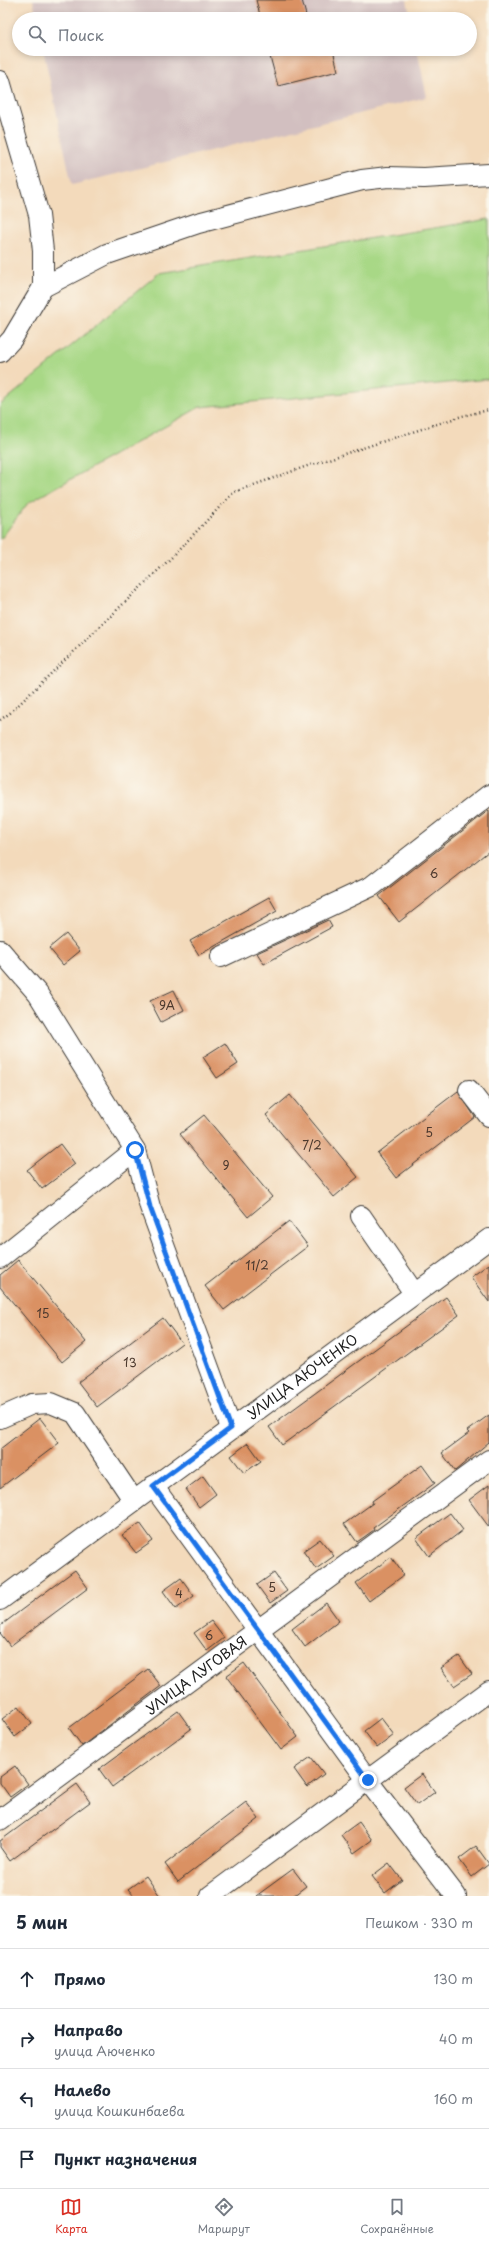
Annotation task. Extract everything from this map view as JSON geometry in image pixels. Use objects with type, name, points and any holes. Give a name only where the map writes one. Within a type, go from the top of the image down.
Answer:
[{"type":"street","points":[[0,81],[40,215],[43,251],[43,287],[12,339],[0,352]]},
{"type":"street","points":[[43,287],[107,254],[198,223],[362,180],[388,177],[424,178],[489,174]]},
{"type":"street","points":[[221,957],[372,886],[489,795]]},
{"type":"street","points":[[0,950],[38,994],[135,1150],[150,1207],[231,1428]]},
{"type":"street","points":[[469,1090],[489,1116]]},
{"type":"street","points":[[0,1258],[135,1150]]},
{"type":"street","points":[[361,1216],[414,1293]]},
{"type":"street","name":"УЛИЦА АЮЧЕНКО","points":[[0,1600],[489,1239]]},
{"type":"street","points":[[0,1418],[32,1404],[51,1403],[75,1413],[134,1501]]},
{"type":"street","name":"УЛИЦА ЛУГОВАЯ","points":[[0,1820],[489,1460]]},
{"type":"street","points":[[153,1486],[260,1629],[368,1780],[456,1896]]},
{"type":"street","points":[[210,1896],[489,1691]]},
{"type":"path","points":[[0,720],[10,713],[173,556],[234,492],[313,464],[462,416],[489,410]]},
{"type":"shaded area","points":[[33,0],[407,0],[410,12],[36,12]]},
{"type":"shaded area","points":[[44,56],[418,56],[427,97],[72,185]]},
{"type":"green space","points":[[489,219],[489,379],[200,407],[28,503],[0,540],[0,405],[159,273]]},
{"type":"building","points":[[256,0],[302,0],[305,12],[259,12]]},
{"type":"building","points":[[270,56],[334,56],[338,71],[278,86]]},
{"type":"building","points":[[489,810],[489,851],[399,922],[379,896]]},
{"type":"building","points":[[269,897],[277,911],[199,955],[190,941]]},
{"type":"building","points":[[328,920],[332,927],[264,964],[257,953]]},
{"type":"building","points":[[66,934],[80,951],[63,965],[49,948]]},
{"type":"building","points":[[174,990],[184,1010],[161,1022],[150,1001]]},
{"type":"building","points":[[225,1043],[238,1064],[217,1078],[203,1057]]},
{"type":"building","points":[[458,1091],[475,1117],[396,1178],[377,1153]]},
{"type":"building","points":[[290,1095],[358,1177],[334,1197],[266,1115]]},
{"type":"building","points":[[204,1115],[272,1197],[248,1217],[180,1134]]},
{"type":"building","points":[[60,1144],[75,1164],[42,1189],[27,1170]]},
{"type":"building","points":[[289,1221],[308,1246],[224,1310],[205,1286]]},
{"type":"building","points":[[18,1260],[86,1342],[62,1362],[0,1287],[0,1275]]},
{"type":"building","points":[[489,1264],[489,1302],[471,1277]]},
{"type":"building","points":[[446,1297],[459,1315],[282,1445],[269,1427]]},
{"type":"building","points":[[163,1318],[182,1343],[97,1407],[78,1382]]},
{"type":"building","points":[[489,1415],[489,1442],[455,1471],[442,1453],[469,1433],[467,1431]]},
{"type":"building","points":[[40,1418],[59,1443],[0,1488],[0,1449]]},
{"type":"building","points":[[248,1443],[261,1461],[244,1473],[231,1456]]},
{"type":"building","points":[[422,1465],[435,1483],[373,1528],[374,1530],[357,1542],[344,1524],[373,1503],[372,1501]]},
{"type":"building","points":[[203,1476],[216,1494],[199,1507],[186,1489]]},
{"type":"building","points":[[489,1485],[489,1527],[469,1500]]},
{"type":"building","points":[[450,1513],[463,1530],[429,1556],[416,1538]]},
{"type":"building","points":[[140,1523],[153,1541],[136,1553],[122,1535]]},
{"type":"building","points":[[320,1539],[334,1556],[316,1569],[303,1551]]},
{"type":"building","points":[[391,1557],[404,1575],[369,1601],[356,1583]]},
{"type":"building","points":[[75,1570],[88,1588],[10,1646],[0,1633],[0,1626]]},
{"type":"building","points":[[274,1573],[287,1591],[270,1603],[257,1585]]},
{"type":"building","points":[[181,1578],[194,1596],[176,1609],[163,1591]]},
{"type":"building","points":[[326,1603],[339,1621],[305,1647],[292,1629]]},
{"type":"building","points":[[211,1621],[224,1638],[207,1651],[194,1633]]},
{"type":"building","points":[[459,1656],[472,1674],[454,1686],[441,1668]]},
{"type":"building","points":[[244,1663],[298,1737],[281,1750],[226,1676]]},
{"type":"building","points":[[148,1669],[161,1686],[82,1746],[69,1728]]},
{"type":"building","points":[[19,1706],[32,1724],[15,1737],[2,1719]]},
{"type":"building","points":[[178,1711],[191,1729],[112,1787],[99,1769]]},
{"type":"building","points":[[381,1718],[394,1735],[377,1748],[364,1731]]},
{"type":"building","points":[[311,1757],[324,1774],[307,1787],[294,1769]]},
{"type":"building","points":[[15,1766],[28,1784],[10,1797],[0,1783],[0,1777]]},
{"type":"building","points":[[422,1774],[435,1792],[417,1805],[404,1787]]},
{"type":"building","points":[[77,1784],[90,1802],[10,1861],[0,1847],[0,1841]]},
{"type":"building","points":[[246,1802],[259,1819],[178,1882],[165,1864]]},
{"type":"building","points":[[359,1822],[372,1840],[354,1853],[341,1835]]},
{"type":"building","points":[[476,1846],[489,1864],[472,1877],[459,1859]]},
{"type":"building","points":[[389,1863],[402,1880],[385,1893],[372,1876]]},
{"type":"building","points":[[293,1869],[306,1886],[293,1896],[256,1896]]},
{"type":"building","points":[[146,1876],[160,1896],[134,1896],[128,1889]]},
{"type":"route","points":[[135,1150],[150,1207],[231,1428],[153,1486],[260,1629],[368,1780]]}]
